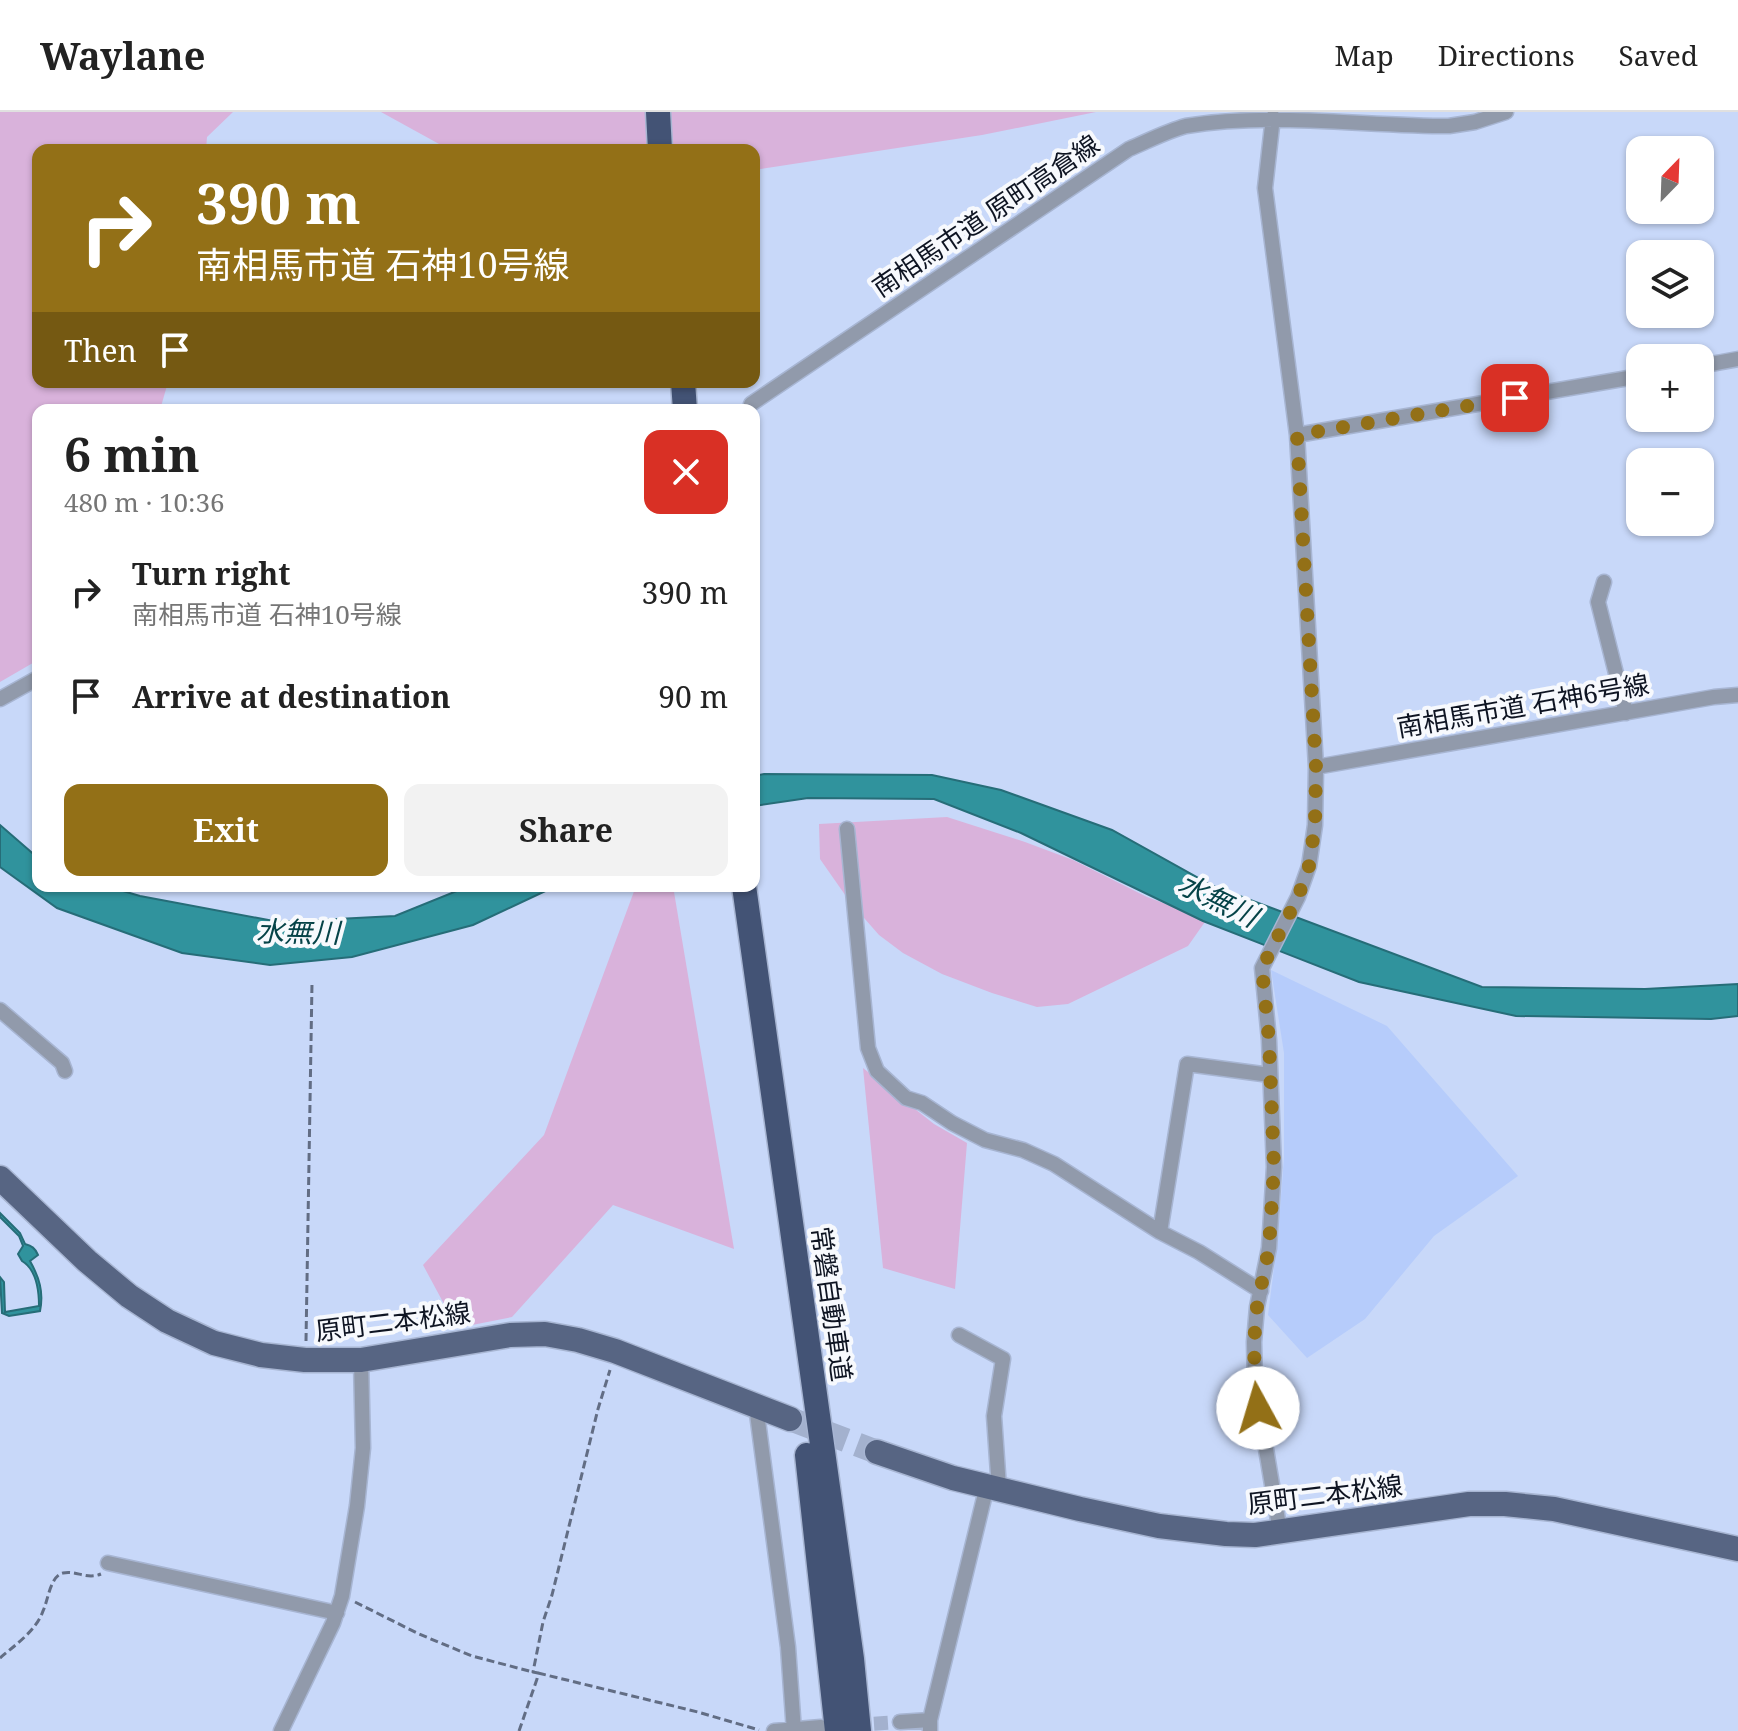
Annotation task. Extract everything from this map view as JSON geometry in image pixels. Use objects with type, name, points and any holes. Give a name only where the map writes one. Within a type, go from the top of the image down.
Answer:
[{"type":"highway","points":[[658,112],[660,144]]},
{"type":"highway","name":"常磐自動車道","points":[[745,892],[829,1729]]},
{"type":"highway","name":"常磐自動車道","points":[[745,892],[852,1659],[859,1731]]},
{"type":"main road","name":"原町二本松線","points":[[0,1178],[97,1270],[129,1296],[167,1321],[214,1343],[261,1355],[305,1360],[361,1360],[545,1334],[615,1351],[790,1419]]},
{"type":"main road","name":"原町二本松線","points":[[877,1452],[953,1478],[1080,1509],[1159,1526],[1226,1534],[1255,1535],[1469,1504],[1505,1504],[1554,1509],[1738,1549]]},
{"type":"street","name":"南相馬市道 原町高倉線","points":[[751,404],[1129,149],[1183,126],[1228,119],[1273,117],[1449,126],[1506,112]]},
{"type":"street","points":[[1273,117],[1265,188],[1297,435],[1316,767],[1315,825],[1309,866],[1298,897],[1262,968],[1269,1040],[1274,1167],[1269,1248],[1257,1307],[1255,1384],[1280,1532]]},
{"type":"street","points":[[1714,363],[1738,359]]},
{"type":"street","points":[[1297,435],[1626,378]]},
{"type":"street","points":[[1604,582],[1598,602],[1626,713]]},
{"type":"street","points":[[0,699],[32,681]]},
{"type":"street","name":"南相馬市道 石神6号線","points":[[1316,767],[1738,695]]},
{"type":"street","points":[[847,829],[868,1048],[877,1071],[906,1098],[922,1103],[985,1140],[1023,1150],[1054,1164],[1160,1232],[1199,1252],[1261,1291]]},
{"type":"street","points":[[0,1010],[62,1063],[65,1071]]},
{"type":"street","points":[[1160,1232],[1187,1064],[1270,1075]]},
{"type":"street","points":[[900,1722],[930,1726],[993,1487],[994,1416],[1003,1359],[959,1335]]},
{"type":"street","points":[[281,1731],[337,1613],[342,1596],[363,1448],[361,1360]]},
{"type":"street","points":[[756,1406],[788,1647],[794,1730]]},
{"type":"street","points":[[108,1563],[337,1613]]},
{"type":"street","points":[[774,1731],[829,1729]]},
{"type":"path","points":[[305,1360],[312,983]]},
{"type":"path","points":[[519,1731],[536,1672],[543,1622],[615,1351]]},
{"type":"path","points":[[0,1658],[42,1616],[58,1575],[66,1572],[98,1576],[105,1572],[108,1563]]},
{"type":"path","points":[[342,1596],[472,1656],[698,1712],[761,1731]]},
{"type":"shaded area","points":[[0,112],[233,112],[207,137],[206,144],[32,144],[32,388],[166,388],[162,404],[32,404],[32,663],[0,682]]},
{"type":"shaded area","points":[[381,112],[1096,112],[982,135],[760,169],[760,144],[439,144]]},
{"type":"shaded area","points":[[947,817],[1073,860],[1147,897],[1207,919],[1188,946],[1068,1004],[1037,1007],[942,974],[903,953],[879,935],[850,902],[820,859],[819,824]]},
{"type":"shaded area","points":[[634,892],[674,892],[734,1249],[613,1205],[512,1317],[457,1328],[423,1265],[544,1135]]},
{"type":"shaded area","points":[[1271,970],[1387,1026],[1518,1176],[1434,1236],[1365,1319],[1307,1358],[1268,1315],[1284,1157],[1284,1053]]},
{"type":"shaded area","points":[[863,1068],[934,1124],[967,1143],[955,1289],[883,1268]]},
{"type":"water","name":"水無川","points":[[760,775],[932,775],[1001,790],[1112,830],[1213,886],[1482,987],[1645,989],[1738,984],[1738,1016],[1711,1019],[1516,1016],[1359,982],[1203,921],[1021,833],[934,799],[808,798],[760,805]]},
{"type":"water","points":[[0,825],[32,853],[32,890],[0,867]]},
{"type":"water","name":"水無川","points":[[35,892],[126,892],[279,922],[395,916],[454,892],[543,892],[473,925],[352,957],[270,965],[182,953],[57,908]]},
{"type":"water","points":[[0,1213],[38,1255],[30,1261],[40,1285],[40,1311],[9,1316],[2,1313],[0,1277],[4,1282],[5,1312],[39,1306],[39,1300],[34,1275],[18,1254],[23,1246],[19,1236],[0,1217]]},
{"type":"tunnel","points":[[790,1419],[877,1452]]},
{"type":"tunnel","points":[[853,1725],[900,1722]]},
{"type":"route","points":[[1258,1408],[1254,1342],[1257,1307],[1269,1248],[1274,1167],[1269,1040],[1262,968],[1298,897],[1309,866],[1315,825],[1316,767],[1297,435],[1515,398]]}]
